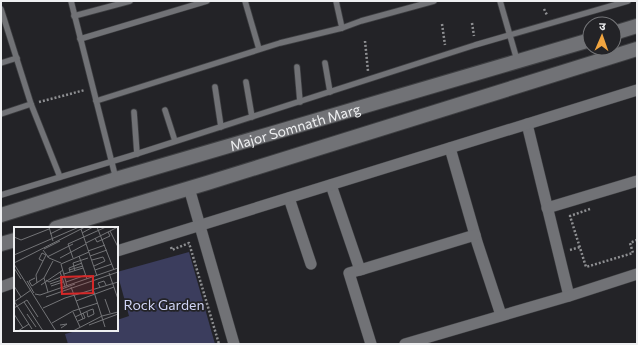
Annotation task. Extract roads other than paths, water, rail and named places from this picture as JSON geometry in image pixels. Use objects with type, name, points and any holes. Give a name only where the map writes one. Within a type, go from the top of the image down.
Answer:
[{"type":"street","points":[[622,31],[637,26]]},
{"type":"street","name":"Major Somnath Marg","points":[[1,215],[116,179],[582,42]]},
{"type":"street","name":"Major Somnath Marg","points":[[59,227],[637,49]]},
{"type":"street","points":[[118,251],[637,90]]},
{"type":"street","points":[[527,124],[569,296]]},
{"type":"street","points":[[450,148],[475,235],[501,315]]},
{"type":"street","points":[[547,208],[637,181]]},
{"type":"street","points":[[332,185],[360,270],[363,269]]},
{"type":"street","points":[[188,188],[234,344]]},
{"type":"street","points":[[289,198],[311,264]]},
{"type":"street","points":[[371,344],[349,273],[475,235]]},
{"type":"street","points":[[1,244],[14,240]]},
{"type":"street","points":[[404,344],[569,296],[637,274]]},
{"type":"street","points":[[1,287],[14,282]]},
{"type":"street","points":[[441,333],[445,344]]},
{"type":"lane","points":[[71,1],[116,179]]},
{"type":"lane","points":[[74,16],[130,1]]},
{"type":"lane","points":[[80,38],[207,1]]},
{"type":"lane","points":[[245,1],[259,50]]},
{"type":"lane","points":[[336,1],[342,28]]},
{"type":"lane","points":[[96,101],[280,43],[342,28],[361,21],[434,1]]},
{"type":"lane","points":[[500,1],[517,61]]},
{"type":"lane","points":[[1,194],[136,154],[509,34],[628,1]]},
{"type":"lane","points":[[1,9],[31,104],[60,177]]},
{"type":"lane","points":[[1,63],[17,58]]},
{"type":"lane","points":[[324,63],[330,92]]},
{"type":"lane","points":[[297,67],[300,102]]},
{"type":"lane","points":[[246,82],[252,117]]},
{"type":"lane","points":[[215,87],[221,127]]},
{"type":"lane","points":[[1,114],[31,104]]},
{"type":"lane","points":[[165,110],[175,141]]},
{"type":"lane","points":[[134,112],[136,154]]},
{"type":"park label","name":"Rock Garden","points":[[164,304]]}]
